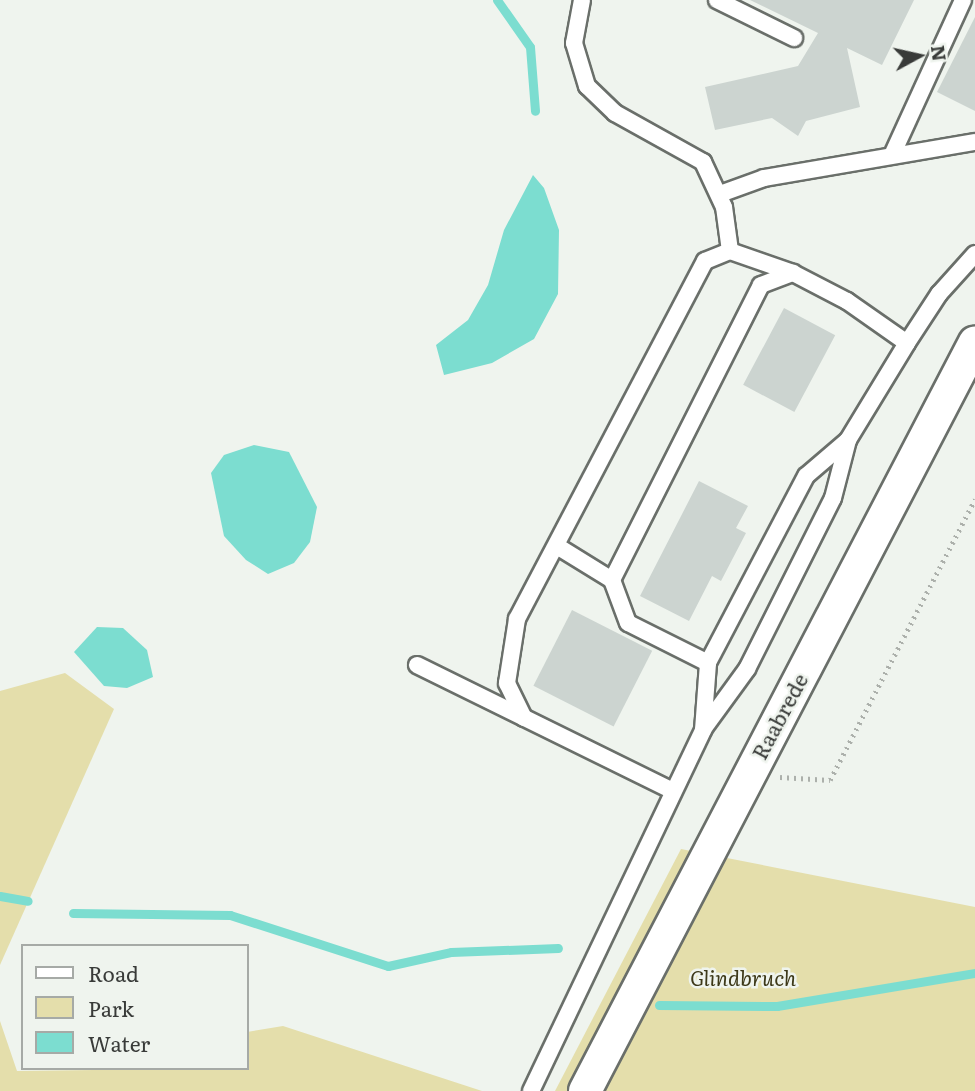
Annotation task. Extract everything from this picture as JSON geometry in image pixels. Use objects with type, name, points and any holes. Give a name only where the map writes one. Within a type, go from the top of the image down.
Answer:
[{"type":"street","name":"Raabrede","points":[[585,1091],[975,342]]},
{"type":"lane","points":[[582,0],[574,43],[587,86],[615,113],[703,162],[720,194],[730,251]]},
{"type":"lane","points":[[718,0],[794,38]]},
{"type":"lane","points":[[893,153],[963,0]]},
{"type":"lane","points":[[720,194],[764,178],[893,153],[975,142]]},
{"type":"lane","points":[[524,718],[507,683],[517,619],[705,261],[730,251],[793,273],[847,301],[907,343]]},
{"type":"lane","points":[[531,1091],[703,730],[747,668],[833,498],[848,440],[939,294],[975,254]]},
{"type":"lane","points":[[612,580],[761,285],[793,273]]},
{"type":"lane","points":[[703,730],[708,663],[806,476],[848,440]]},
{"type":"lane","points":[[557,546],[612,580],[628,623],[708,663]]},
{"type":"lane","points":[[417,665],[673,791]]},
{"type":"path","points":[[748,776],[830,780],[975,499]]},
{"type":"green space","points":[[65,673],[114,709],[0,965],[0,691]]},
{"type":"green space","name":"Glindbruch","points":[[681,849],[975,907],[975,1091],[555,1091]]},
{"type":"green space","points":[[0,1021],[17,1071],[248,1070],[248,1032],[283,1026],[482,1091],[0,1091]]},
{"type":"water","points":[[533,175],[544,188],[559,230],[558,294],[534,339],[492,363],[444,375],[436,345],[468,320],[488,285],[504,230]]},
{"type":"water","points":[[254,445],[289,452],[317,507],[310,542],[294,563],[268,574],[246,560],[224,536],[211,473],[224,455]]},
{"type":"water","points":[[97,627],[123,628],[147,650],[153,677],[127,688],[104,686],[74,652]]},
{"type":"building","points":[[750,0],[914,0],[882,65],[847,48],[860,107],[806,121],[798,136],[772,118],[715,130],[705,87],[798,66],[818,33]]},
{"type":"building","points":[[975,17],[975,111],[937,92]]},
{"type":"building","points":[[784,308],[835,335],[794,412],[743,385]]},
{"type":"building","points":[[699,481],[748,506],[736,528],[746,533],[721,581],[712,576],[689,621],[640,596]]},
{"type":"building","points":[[572,610],[652,651],[614,727],[533,686]]},
{"type":"waterway","points":[[497,0],[530,47],[535,111]]},
{"type":"waterway","points":[[0,896],[28,901]]},
{"type":"waterway","points":[[73,913],[230,915],[388,966],[451,952],[558,948]]},
{"type":"waterway","points":[[659,1005],[777,1006],[975,973]]}]
